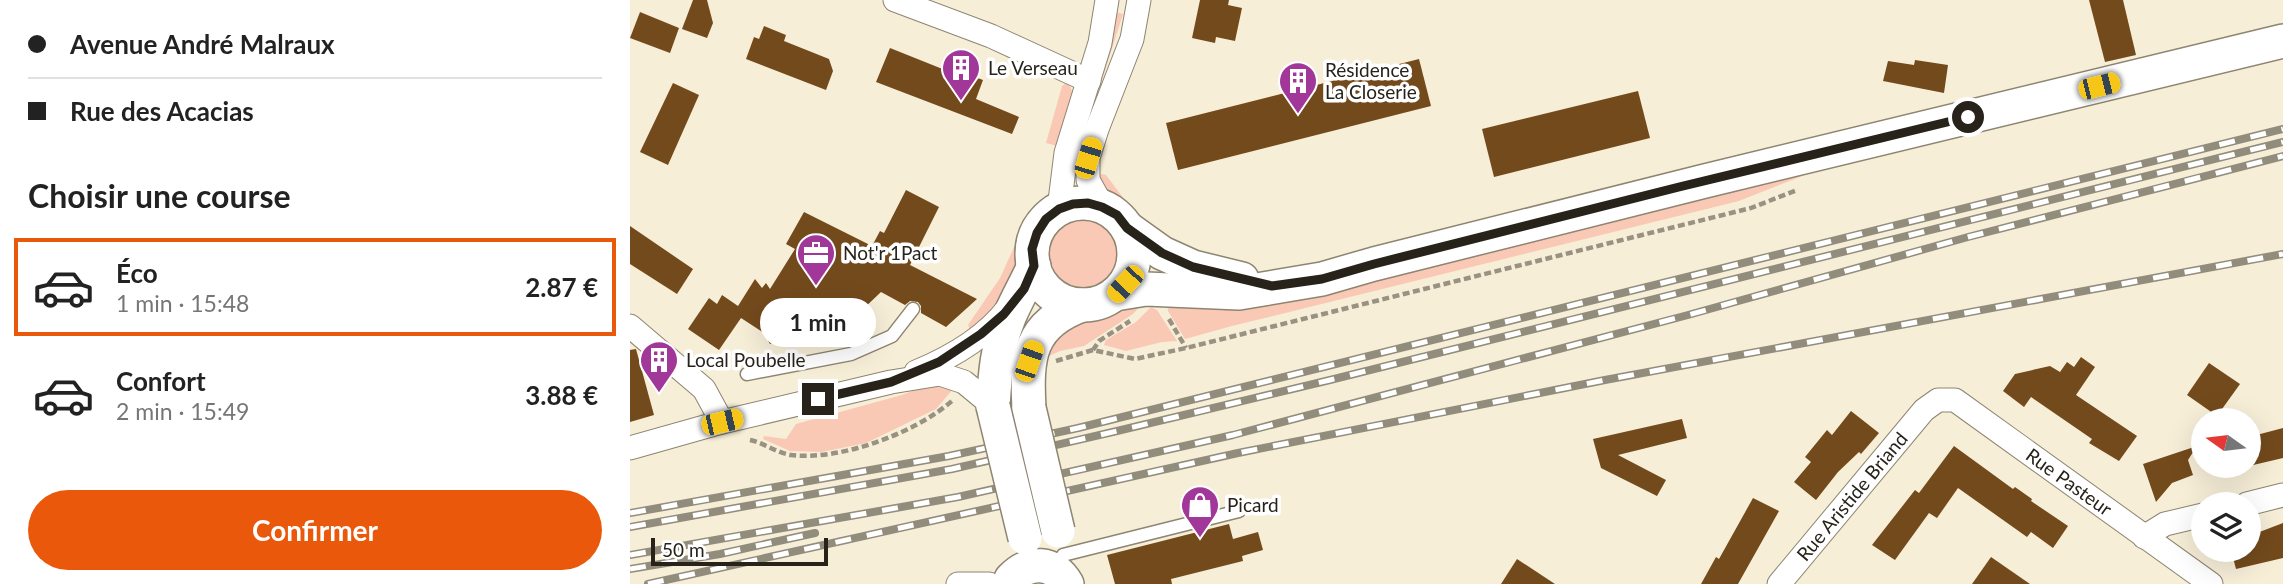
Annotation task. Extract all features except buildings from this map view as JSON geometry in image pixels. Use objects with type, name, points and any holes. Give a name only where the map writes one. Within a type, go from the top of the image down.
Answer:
[{"type":"main road","points":[[1003,582],[1019,571],[1039,565],[1059,572],[1063,563],[1028,395],[1029,361],[1039,333],[1062,312],[1115,295],[1146,289],[1239,293],[1322,279],[1705,181],[2283,41]]},
{"type":"main road","points":[[1003,582],[1022,558],[1025,538],[993,406],[995,369],[1010,316],[1029,277],[1037,233],[1046,219],[1059,209],[1088,203],[1117,215],[1133,242],[1134,257],[1125,284],[1115,295]]},
{"type":"main road","points":[[1127,228],[1162,253],[1193,267],[1272,286]]},
{"type":"main road","points":[[1029,277],[1066,302],[1082,305]]},
{"type":"street","points":[[895,0],[991,36],[1089,81]]},
{"type":"street","points":[[1059,209],[1066,153],[1100,43],[1107,0]]},
{"type":"street","points":[[1102,207],[1088,180],[1088,158],[1132,39],[1139,0]]},
{"type":"street","points":[[891,382],[939,362],[969,343],[1004,314],[1029,277]]},
{"type":"street","points":[[630,326],[704,389],[722,422]]},
{"type":"street","points":[[630,448],[722,422],[891,382],[940,374],[964,382],[993,406]]},
{"type":"street","name":"Rue Pasteur","points":[[1924,410],[1938,400],[1955,400],[2211,584]]},
{"type":"street","name":"Rue Aristide Briand","points":[[1779,584],[1924,410]]},
{"type":"street","points":[[2261,500],[2283,495]]},
{"type":"street","points":[[2144,537],[2165,524],[2191,518]]},
{"type":"street","points":[[958,584],[1003,582]]},
{"type":"lane","points":[[747,374],[851,354],[892,336],[914,309]]},
{"type":"lane","points":[[1063,563],[1239,511]]},
{"type":"path","points":[[1028,395],[1049,363],[1093,350],[1135,359],[1186,348],[1751,208],[1801,188]]},
{"type":"path","points":[[1163,313],[1186,348]]},
{"type":"path","points":[[741,438],[760,442],[788,455],[820,456],[867,446],[938,414],[954,399],[964,382]]},
{"type":"shaded area","points":[[1115,12],[1123,14],[1081,146]]},
{"type":"shaded area","points":[[1067,82],[1071,89],[1073,105],[1061,147],[1046,143],[1062,86]]},
{"type":"shaded area","points":[[1815,171],[1739,201],[1185,339],[1168,311],[1166,298]]},
{"type":"shaded area","points":[[1096,173],[1106,175],[1131,208],[1129,211],[1101,188]]},
{"type":"shaded area","points":[[1074,215],[1088,215],[1102,221],[1113,232],[1119,253],[1116,268],[1108,280],[1088,291],[1074,291],[1060,285],[1049,274],[1043,260],[1043,246],[1049,232],[1060,221]]},
{"type":"shaded area","points":[[1015,245],[1020,249],[1019,263],[1012,286],[998,305],[971,332],[968,325],[1000,278]]},
{"type":"shaded area","points":[[1140,306],[1133,314],[1084,346],[1060,351],[1045,358],[1037,356],[1083,315],[1109,308]]},
{"type":"shaded area","points":[[1151,307],[1157,310],[1177,341],[1126,351],[1104,345],[1106,340],[1136,322]]},
{"type":"shaded area","points":[[943,385],[953,389],[936,409],[866,443],[822,452],[790,451],[763,439],[764,436],[786,439],[796,424],[920,388]]},
{"type":"railway","points":[[630,513],[949,456],[1078,428],[2283,129]]},
{"type":"railway","points":[[630,527],[952,469],[1117,431],[2283,142]]},
{"type":"railway","points":[[630,555],[958,497],[1233,435],[1688,315],[1968,237],[2283,156]]},
{"type":"railway","points":[[648,584],[1238,453],[1605,380],[2283,254]]},
{"type":"railway","points":[[630,569],[720,554],[815,533]]},
{"type":"place","name":"Le Verseau","points":[[961,102]]},
{"type":"place","name":"Résidence La Closerie","points":[[1298,115]]},
{"type":"place","name":"Not'r 1Pact","points":[[816,287]]},
{"type":"place","name":"Local Poubelle","points":[[659,394]]},
{"type":"place","name":"Picard","points":[[1200,539]]},
{"type":"route","points":[[818,399],[891,382],[939,362],[981,334],[1004,314],[1024,289],[1034,266],[1032,249],[1037,233],[1046,219],[1059,209],[1073,204],[1088,203],[1102,207],[1117,215],[1127,228],[1162,253],[1193,267],[1272,286],[1322,279],[1679,187],[1968,117]]}]
